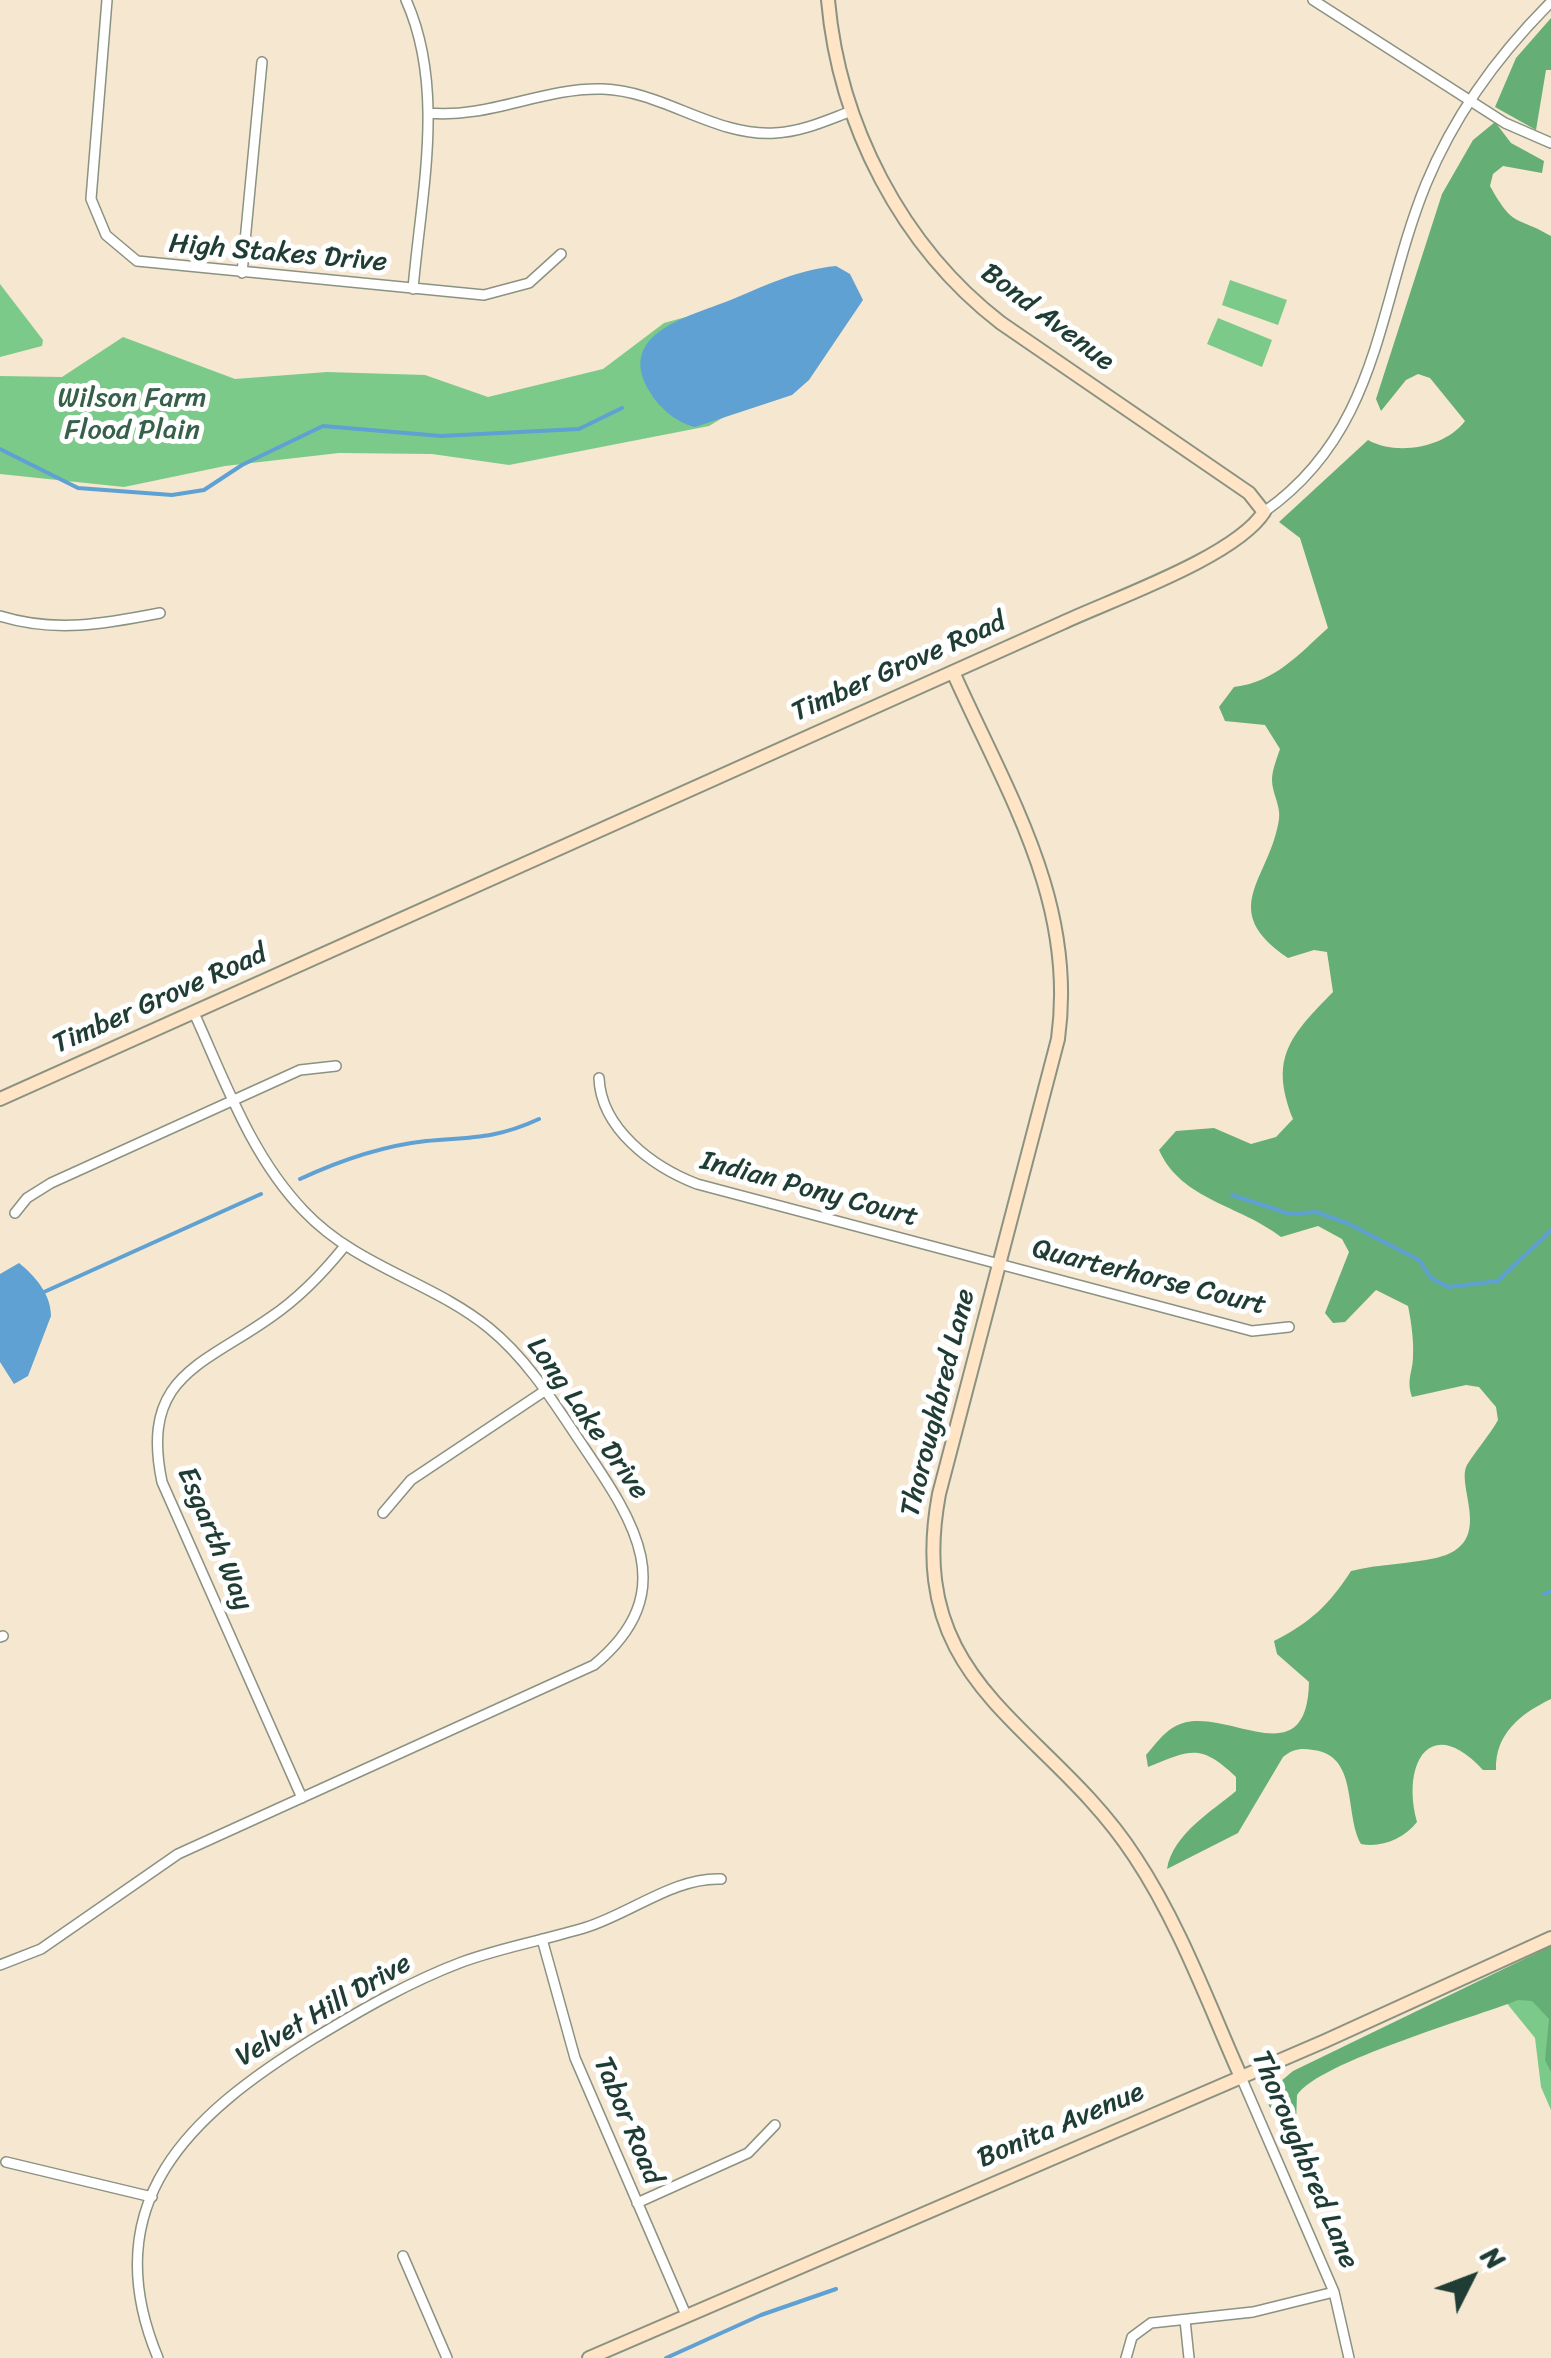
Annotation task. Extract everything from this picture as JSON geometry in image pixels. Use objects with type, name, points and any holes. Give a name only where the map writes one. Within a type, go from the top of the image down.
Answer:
[{"type":"street","name":"High Stakes Drive","points":[[106,0],[90,182],[99,225],[116,247],[137,260],[413,289],[501,294],[529,283],[561,254]]},
{"type":"street","points":[[406,0],[425,54],[428,113],[413,289]]},
{"type":"street","name":"Bond Avenue","points":[[828,0],[835,64],[849,112],[898,206],[967,294],[1002,323],[1220,470],[1249,493],[1264,512]]},
{"type":"street","points":[[1312,0],[1470,101],[1533,137],[1551,142]]},
{"type":"street","name":"Timber Grove Road","points":[[0,1099],[953,672],[1232,543],[1252,530],[1264,512],[1312,470],[1361,393],[1420,201],[1470,101],[1513,43],[1551,2]]},
{"type":"street","points":[[242,273],[262,62]]},
{"type":"street","points":[[428,113],[469,114],[592,89],[640,94],[736,129],[762,133],[804,128],[849,112]]},
{"type":"street","points":[[0,616],[43,626],[85,627],[160,613]]},
{"type":"street","name":"Thoroughbred Lane","points":[[953,672],[1043,873],[1062,957],[1058,1039],[934,1520],[938,1604],[974,1682],[1074,1779],[1135,1856],[1171,1918],[1334,2292],[1349,2358]]},
{"type":"street","name":"Long Lake Drive","points":[[0,1965],[41,1949],[178,1854],[574,1676],[602,1658],[624,1635],[644,1580],[639,1538],[623,1506],[516,1352],[477,1319],[344,1247],[280,1184],[234,1101],[194,1013]]},
{"type":"street","points":[[16,1213],[27,1198],[51,1183],[300,1070],[336,1066]]},
{"type":"street","name":"Indian Pony Court","points":[[599,1078],[603,1102],[630,1141],[682,1178],[999,1264]]},
{"type":"street","name":"Esgarth Way","points":[[302,1798],[162,1482],[157,1447],[163,1411],[192,1366],[273,1316],[344,1247]]},
{"type":"street","name":"Quarterhorse Court","points":[[999,1264],[1252,1331],[1288,1327]]},
{"type":"street","points":[[383,1513],[411,1480],[546,1390]]},
{"type":"street","name":"Velvet Hill Drive","points":[[158,2358],[144,2318],[138,2278],[140,2239],[152,2197],[173,2156],[200,2121],[251,2078],[390,1994],[474,1958],[620,1915],[693,1881],[722,1879]]},
{"type":"street","name":"Bonita Avenue","points":[[589,2358],[1242,2077],[1551,1938]]},
{"type":"street","name":"Tabor Road","points":[[542,1939],[575,2058],[686,2315]]},
{"type":"street","points":[[637,2204],[748,2153],[776,2125]]},
{"type":"street","points":[[6,2162],[152,2197]]},
{"type":"street","points":[[403,2256],[448,2358]]},
{"type":"street","points":[[1126,2358],[1128,2342],[1141,2328],[1279,2307],[1334,2292]]},
{"type":"street","points":[[1185,2320],[1189,2358]]},
{"type":"green space","points":[[1551,18],[1551,70],[1546,70],[1536,130],[1495,107],[1516,58]]},
{"type":"green space","points":[[1495,122],[1511,143],[1544,161],[1542,173],[1503,166],[1493,174],[1490,186],[1510,215],[1551,236],[1551,1699],[1511,1727],[1500,1746],[1496,1770],[1483,1770],[1464,1753],[1448,1746],[1435,1746],[1424,1752],[1413,1781],[1417,1822],[1392,1841],[1361,1844],[1338,1763],[1328,1754],[1301,1749],[1283,1757],[1238,1833],[1167,1869],[1185,1834],[1236,1791],[1236,1777],[1204,1754],[1185,1754],[1148,1767],[1146,1755],[1174,1727],[1193,1721],[1258,1732],[1278,1733],[1294,1728],[1305,1712],[1309,1682],[1277,1654],[1274,1641],[1318,1612],[1351,1571],[1436,1558],[1454,1551],[1465,1541],[1470,1514],[1467,1465],[1498,1420],[1496,1407],[1479,1387],[1466,1385],[1412,1397],[1413,1344],[1408,1306],[1376,1290],[1345,1322],[1333,1323],[1325,1313],[1349,1252],[1342,1239],[1318,1226],[1281,1237],[1196,1191],[1169,1167],[1159,1150],[1176,1131],[1214,1128],[1251,1144],[1276,1137],[1293,1119],[1283,1080],[1284,1064],[1295,1035],[1333,992],[1327,952],[1314,950],[1288,958],[1255,924],[1251,909],[1253,893],[1279,819],[1272,780],[1280,749],[1265,725],[1225,721],[1219,707],[1234,687],[1274,673],[1328,628],[1300,538],[1279,522],[1368,440],[1392,448],[1420,447],[1445,438],[1465,421],[1430,378],[1418,374],[1406,380],[1381,411],[1376,399],[1442,194],[1473,140]]},
{"type":"green space","points":[[1230,280],[1287,300],[1278,325],[1222,305]]},
{"type":"green space","points":[[0,284],[43,340],[42,346],[0,357]]},
{"type":"green space","name":"Wilson Farm Flood Plain","points":[[715,309],[764,393],[709,426],[509,465],[432,454],[339,453],[225,466],[124,487],[0,474],[0,376],[62,377],[123,337],[235,379],[327,372],[425,375],[488,397],[603,369],[664,323]]},
{"type":"green space","points":[[1218,318],[1272,340],[1262,367],[1207,344]]},
{"type":"green space","points":[[1551,1941],[1551,2110],[1541,2087],[1535,2038],[1492,1985],[1550,1959]]},
{"type":"green space","points":[[1551,1946],[1551,2072],[1545,2060],[1549,2019],[1532,2001],[1518,2000],[1334,2069],[1297,2095],[1296,2123],[1284,2128],[1269,2106],[1267,2093],[1293,2071]]},
{"type":"water","points":[[836,266],[850,274],[863,300],[809,380],[792,395],[695,427],[674,418],[652,396],[641,369],[642,353],[664,328],[783,278]]},
{"type":"water","points":[[19,1263],[41,1286],[51,1316],[28,1376],[14,1384],[0,1362],[0,1274]]},
{"type":"waterway","points":[[0,449],[78,488],[172,495],[204,490],[242,465],[323,426],[441,436],[579,429],[622,408]]},
{"type":"waterway","points":[[300,1179],[377,1150],[496,1134],[539,1119]]},
{"type":"waterway","points":[[44,1292],[261,1194]]},
{"type":"waterway","points":[[1232,1195],[1290,1214],[1316,1212],[1347,1223],[1419,1260],[1431,1278],[1448,1287],[1498,1281],[1551,1230]]},
{"type":"waterway","points":[[1544,1594],[1551,1591]]},
{"type":"waterway","points":[[666,2358],[761,2315],[836,2289]]}]
